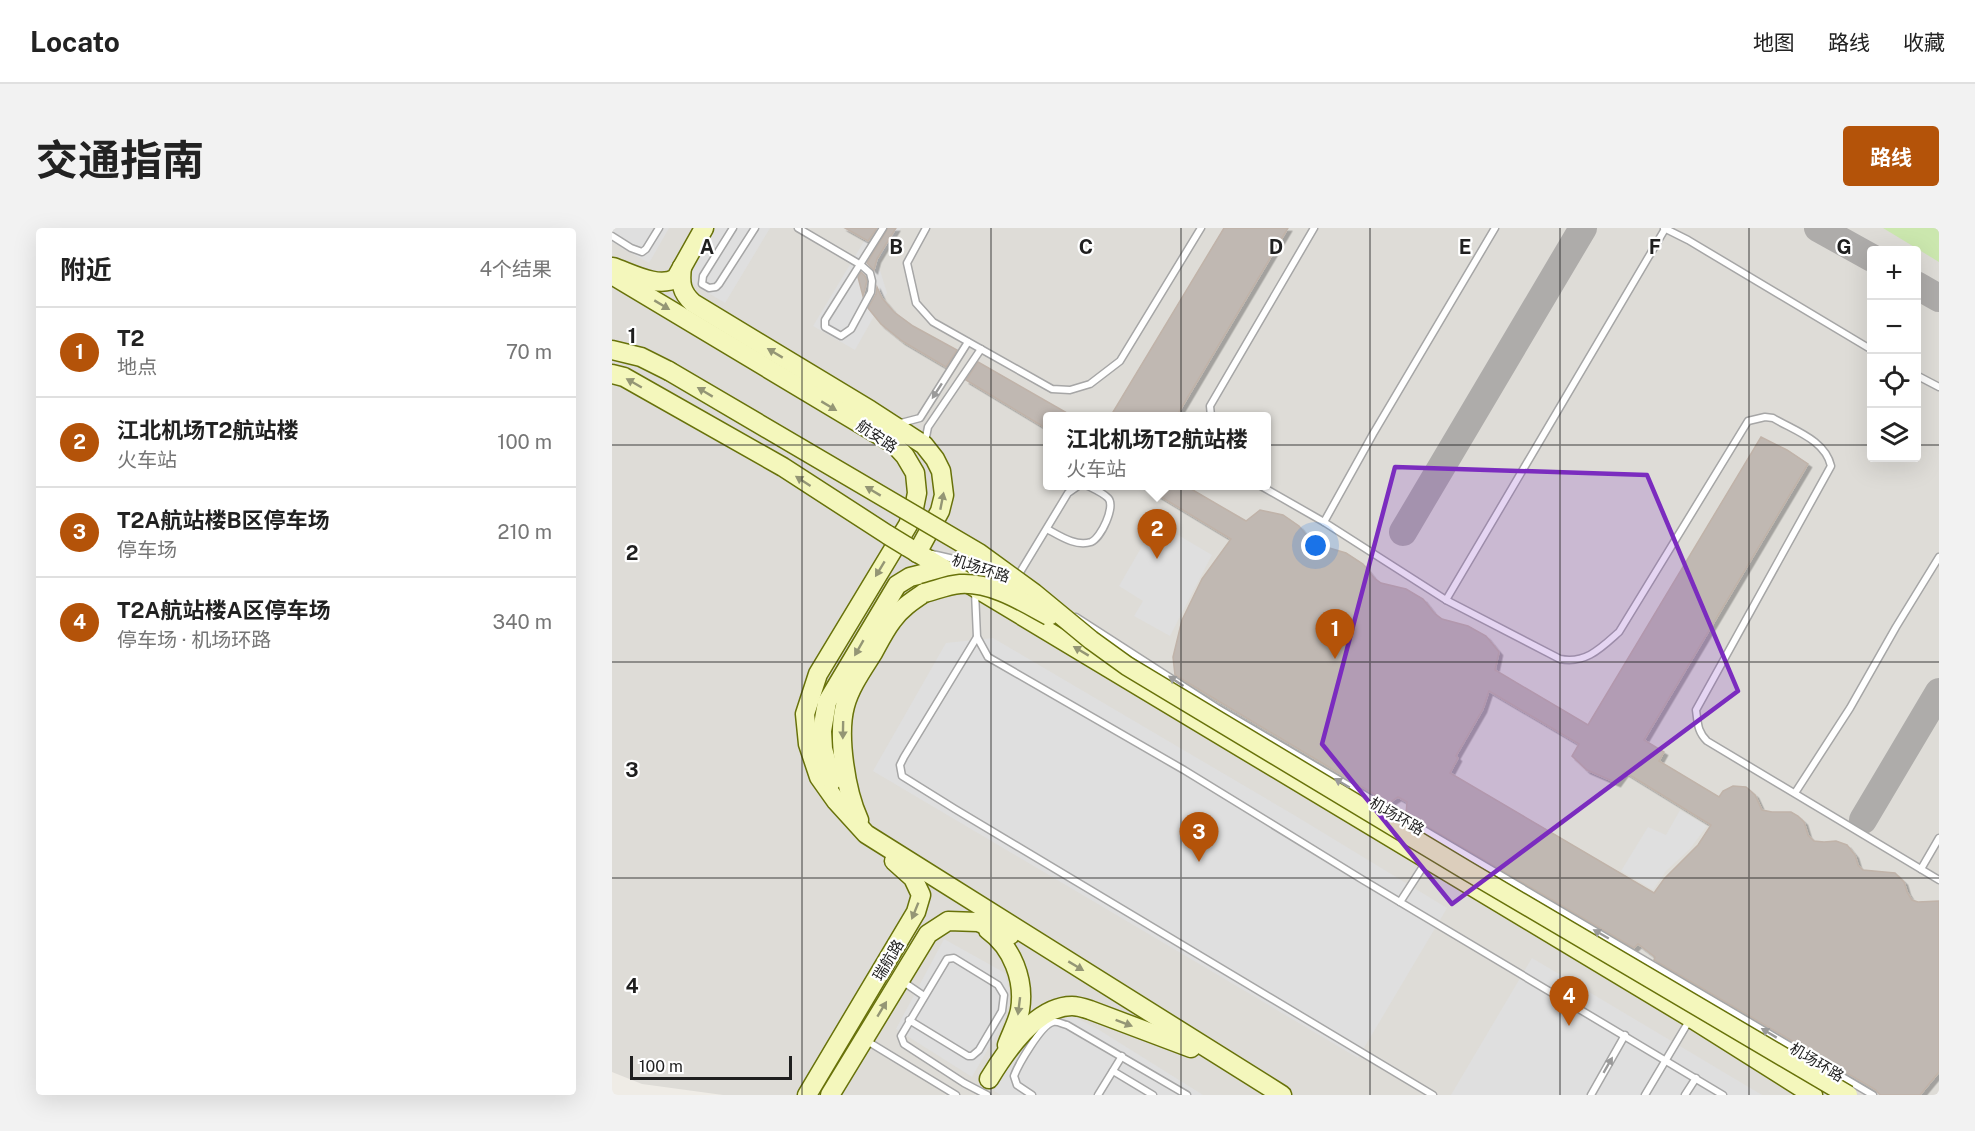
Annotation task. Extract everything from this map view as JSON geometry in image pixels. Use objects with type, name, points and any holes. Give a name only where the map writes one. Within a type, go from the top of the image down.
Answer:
[{"type":"street","points":[[612,267],[669,282],[676,278],[704,228]]},
{"type":"street","name":"航安路","points":[[682,267],[681,290],[693,303],[924,445],[941,471],[944,495],[940,511],[911,550]]},
{"type":"street","name":"航安路","points":[[612,275],[894,444],[905,456],[915,473],[917,493],[908,525],[818,674],[806,714],[808,744],[819,777],[836,801]]},
{"type":"street","points":[[612,350],[640,357],[669,370],[979,553],[1034,593],[1078,630]]},
{"type":"street","points":[[612,374],[624,377],[783,467],[911,550]]},
{"type":"street","name":"机场环路","points":[[911,550],[1691,1018],[1809,1094]]},
{"type":"street","points":[[942,569],[910,577],[897,585],[827,702],[822,731],[823,749],[836,801],[866,834],[1226,1062],[1282,1095]]},
{"type":"street","points":[[866,834],[854,809],[846,777],[844,707],[851,690],[892,620],[905,606],[924,593],[963,584],[1006,594],[1078,630]]},
{"type":"street","name":"机场环路","points":[[1078,630],[1127,666],[1476,876],[1848,1095]]},
{"type":"street","name":"瑞航路","points":[[807,1095],[916,912],[921,894],[913,878],[866,834]]},
{"type":"street","points":[[920,867],[978,922],[1000,938],[1014,962],[1020,985],[1020,1010],[1003,1056],[988,1087]]},
{"type":"street","name":"瑞航路","points":[[830,1095],[928,934],[948,921],[978,922]]},
{"type":"street","points":[[978,922],[1050,951]]},
{"type":"street","points":[[1003,1056],[1038,1020],[1055,1008],[1073,1006],[1090,1010],[1226,1062]]},
{"type":"lane","points":[[612,236],[642,252],[659,228]]},
{"type":"lane","points":[[733,228],[703,276],[702,284],[710,288],[719,284],[755,228]]},
{"type":"lane","points":[[798,228],[861,265],[870,273],[871,292],[851,329],[841,336],[824,324],[861,265],[883,228]]},
{"type":"lane","points":[[926,228],[907,263],[916,303],[933,322],[968,342],[1052,389],[1070,390],[1090,384],[1120,361],[1201,228]]},
{"type":"lane","points":[[1211,412],[1210,406],[1314,228]]},
{"type":"lane","points":[[1324,522],[1373,434],[1495,228]]},
{"type":"lane","points":[[1446,600],[1665,228],[1867,347]]},
{"type":"lane","points":[[893,425],[920,418],[968,342]]},
{"type":"lane","points":[[924,445],[928,427],[981,349]]},
{"type":"lane","points":[[1921,377],[1939,387]]},
{"type":"lane","points":[[1268,490],[1324,522],[1446,600],[1560,659],[1572,661],[1583,659],[1597,651],[1619,632],[1748,421],[1765,417],[1773,418],[1821,445],[1828,455],[1831,466],[1696,710],[1697,728],[1707,741],[1939,880]]},
{"type":"lane","points":[[1016,579],[1068,493],[1072,490]]},
{"type":"lane","points":[[1047,529],[1073,541],[1090,542],[1097,538],[1108,517],[1111,504],[1108,498],[1095,490]]},
{"type":"lane","name":"机场环路","points":[[911,550],[963,561],[1016,579],[1217,708],[1873,1095]]},
{"type":"lane","points":[[1795,793],[1850,708],[1939,557]]},
{"type":"lane","points":[[975,588],[977,637],[988,657],[1184,770],[1723,1095]]},
{"type":"lane","points":[[977,637],[904,757],[900,765],[902,776],[1433,1095]]},
{"type":"lane","points":[[1921,869],[1939,838]]},
{"type":"lane","points":[[1400,902],[1428,860]]},
{"type":"lane","points":[[909,1020],[968,1056],[972,1056],[982,1045],[1002,1011],[1004,995],[998,986],[954,958],[950,958],[944,962],[909,1020],[901,1036],[904,1044],[964,1083],[988,1087]]},
{"type":"lane","points":[[900,980],[924,996]]},
{"type":"lane","points":[[1645,1095],[1691,1018]]},
{"type":"lane","points":[[1032,1095],[1017,1085],[1014,1076],[1038,1034],[1052,1023],[1067,1025],[1187,1095]]},
{"type":"lane","points":[[1592,1095],[1625,1035]]},
{"type":"lane","points":[[864,1039],[956,1095]]},
{"type":"lane","points":[[1098,1095],[1122,1056]]},
{"type":"lane","points":[[1113,1071],[1153,1095]]},
{"type":"lane","points":[[1685,1095],[1696,1078]]},
{"type":"highlighted area","points":[[1395,467],[1647,475],[1738,691],[1452,904],[1322,744]]},
{"type":"shaded area","points":[[612,228],[1939,228],[1939,1095],[723,1095],[642,1084],[612,1072]]},
{"type":"shaded area","points":[[612,228],[669,228],[649,263],[612,242]]},
{"type":"shaded area","points":[[714,228],[770,228],[725,303],[685,279]]},
{"type":"shaded area","points":[[872,228],[901,228],[878,264],[887,293],[855,350],[813,326]]},
{"type":"shaded area","points":[[1167,533],[1178,535],[1212,555],[1170,636],[1134,616],[1143,601],[1119,586],[1145,541]]},
{"type":"shaded area","points":[[993,638],[1447,908],[1358,1058],[873,771],[946,643]]},
{"type":"shaded area","points":[[1680,810],[1707,826],[1690,849],[1666,871],[1653,890],[1621,871],[1648,827],[1666,835]]},
{"type":"shaded area","points":[[944,939],[1005,973],[1009,990],[1009,1005],[1003,1023],[972,1077],[896,1029]]},
{"type":"shaded area","points":[[1532,958],[1762,1095],[1451,1095]]},
{"type":"shaded area","points":[[1068,1014],[1096,1028],[1203,1095],[1001,1095],[994,1091],[1028,1037],[1042,1021]]},
{"type":"green space","points":[[1883,228],[1939,228],[1939,262],[1921,251],[1921,246],[1913,246]]},
{"type":"building","points":[[845,228],[877,228],[868,241]]},
{"type":"building","points":[[888,228],[896,228],[877,259],[874,270],[867,263]]},
{"type":"building","points":[[1224,228],[1288,228],[1179,412],[1113,412]]},
{"type":"building","points":[[861,272],[867,281],[863,296],[858,277]]},
{"type":"building","points":[[877,287],[882,298],[894,312],[913,326],[957,350],[946,367],[902,341],[881,324],[868,308],[876,294]]},
{"type":"building","points":[[978,362],[1065,412],[1043,412],[1043,427],[966,380]]},
{"type":"building","points":[[1761,437],[1808,464],[1644,740],[1664,752],[1659,761],[1719,797],[1723,791],[1733,786],[1746,787],[1755,795],[1762,810],[1791,812],[1798,816],[1804,822],[1808,835],[1814,841],[1836,841],[1847,845],[1863,870],[1895,873],[1904,882],[1912,900],[1939,901],[1939,1072],[1920,1095],[1880,1095],[1876,1090],[1654,960],[1655,957],[1638,944],[1634,948],[1406,814],[1407,802],[1398,797],[1389,803],[1175,675],[1173,657],[1182,620],[1202,579],[1231,539],[1150,490],[1193,490],[1246,521],[1260,510],[1283,515],[1299,526],[1316,544],[1346,553],[1363,564],[1381,583],[1406,589],[1423,599],[1442,619],[1468,626],[1486,636],[1499,652],[1495,670],[1588,725]],"holes":[[[1489,691],[1579,744],[1572,756],[1587,770],[1617,783],[1625,772],[1711,825],[1698,845],[1664,879],[1654,893],[1450,773],[1458,758],[1456,756],[1483,709]]]},
{"type":"taxiway","points":[[1403,532],[1583,228]]},
{"type":"taxiway","points":[[1818,228],[1867,255]]},
{"type":"taxiway","points":[[1921,288],[1939,298]]},
{"type":"taxiway","points":[[1863,820],[1939,692]]},
{"type":"place","name":"江北机场T2航站楼","points":[[1157,559]]},
{"type":"place","name":"T2","points":[[1335,659]]},
{"type":"place","name":"T2A航站楼B区停车场","points":[[1199,862]]},
{"type":"place","name":"T2A航站楼A区停车场","points":[[1569,1026]]}]
